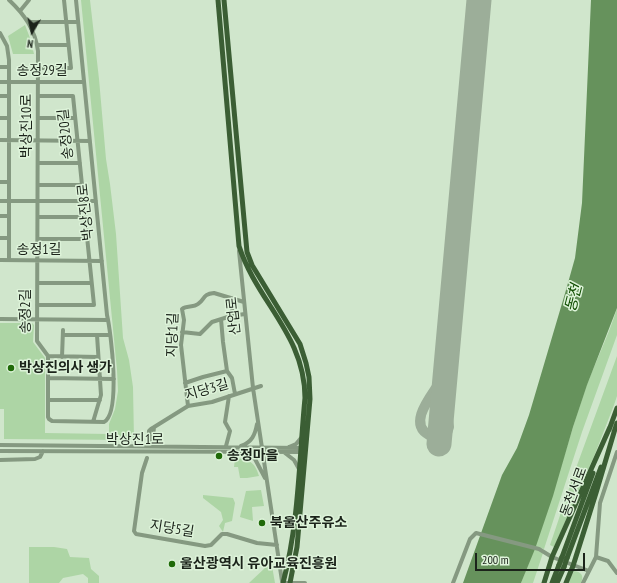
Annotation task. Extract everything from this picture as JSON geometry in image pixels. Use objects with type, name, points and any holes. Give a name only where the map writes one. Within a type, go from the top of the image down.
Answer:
[{"type":"main road","name":"산업로","points":[[217,0],[239,246]]},
{"type":"main road","points":[[225,0],[247,252],[252,265],[300,344],[306,363],[310,388],[303,450],[297,547],[286,583]]},
{"type":"main road","points":[[239,246],[247,266],[293,344],[302,369],[305,387],[301,438],[303,450],[299,469],[286,583]]},
{"type":"main road","name":"동천서로","points":[[557,583],[561,566],[613,428],[617,408]]},
{"type":"main road","name":"동천서로","points":[[613,428],[617,423]]},
{"type":"main road","points":[[544,583],[552,557],[613,428]]},
{"type":"main road","points":[[566,583],[573,566],[613,428]]},
{"type":"main road","name":"동천서로","points":[[552,583],[561,566]]},
{"type":"street","name":"박상진10로","points":[[9,0],[28,22],[37,45],[38,261]]},
{"type":"street","points":[[20,11],[29,0]]},
{"type":"street","points":[[38,68],[70,68],[64,0]]},
{"type":"street","name":"박상진8로","points":[[76,0],[114,379],[113,399],[106,421],[93,422]]},
{"type":"street","points":[[28,22],[78,22]]},
{"type":"street","points":[[0,33],[7,46],[9,68],[9,260]]},
{"type":"street","points":[[37,45],[68,45]]},
{"type":"street","points":[[0,67],[9,68]]},
{"type":"street","name":"송정29길","points":[[0,82],[84,82]]},
{"type":"street","points":[[0,96],[9,96]]},
{"type":"street","name":"송정20길","points":[[38,96],[73,96],[82,185],[38,185]]},
{"type":"street","points":[[0,118],[9,118]]},
{"type":"street","points":[[38,118],[75,118]]},
{"type":"street","points":[[0,140],[90,141]]},
{"type":"street","points":[[38,163],[80,163]]},
{"type":"street","points":[[0,182],[9,182]]},
{"type":"street","points":[[0,201],[96,201]]},
{"type":"street","points":[[0,216],[9,216]]},
{"type":"street","points":[[37,305],[94,305],[85,217],[38,217]]},
{"type":"street","points":[[0,238],[9,238]]},
{"type":"street","points":[[38,239],[87,239]]},
{"type":"street","name":"산업로","points":[[239,246],[253,388],[277,545],[286,583]]},
{"type":"street","name":"송정1길","points":[[0,260],[102,261]]},
{"type":"street","name":"송정2길","points":[[38,261],[38,344],[48,356]]},
{"type":"street","points":[[38,283],[91,283]]},
{"type":"street","name":"지당1길","points":[[188,406],[182,345],[184,320],[183,308],[197,305],[210,293],[244,302]]},
{"type":"street","points":[[231,316],[234,299]]},
{"type":"street","points":[[182,332],[200,334],[212,322],[231,316],[246,314]]},
{"type":"street","points":[[0,319],[108,320]]},
{"type":"street","points":[[221,319],[222,342],[227,371],[232,378],[235,394]]},
{"type":"street","points":[[62,356],[63,332],[110,335]]},
{"type":"street","points":[[97,335],[100,400],[93,422],[50,420],[48,417],[48,356],[98,357]]},
{"type":"street","points":[[185,383],[203,376],[227,371]]},
{"type":"street","points":[[48,378],[114,379]]},
{"type":"street","name":"지당3길","points":[[154,426],[188,406],[212,402],[261,386]]},
{"type":"street","points":[[226,446],[230,431],[225,422],[229,396]]},
{"type":"street","points":[[48,400],[100,400]]},
{"type":"street","points":[[238,447],[248,443],[253,438],[258,420]]},
{"type":"street","points":[[149,440],[150,431],[154,426]]},
{"type":"street","points":[[152,446],[154,426]]},
{"type":"street","points":[[299,469],[284,450],[296,444],[301,438]]},
{"type":"street","name":"박상진1로","points":[[0,445],[226,446],[262,450]]},
{"type":"street","name":"박상진1로","points":[[0,451],[238,452],[262,450],[303,450]]},
{"type":"street","points":[[0,460],[37,459],[43,451]]},
{"type":"street","points":[[238,452],[250,455],[255,459],[268,482]]},
{"type":"street","points":[[583,583],[596,557],[600,503],[617,452]]},
{"type":"street","name":"지당5길","points":[[147,458],[142,473],[134,531],[136,534],[205,546],[213,543],[222,534],[227,534],[257,543],[277,545]]},
{"type":"street","points":[[453,583],[470,539],[478,533],[536,548],[552,557],[589,571]]},
{"type":"street","points":[[596,557],[608,561],[617,573]]},
{"type":"street","points":[[286,583],[305,583]]},
{"type":"shaded area","points":[[81,0],[90,0],[106,159],[116,234],[123,338],[129,360],[133,387],[134,440],[4,439],[4,409],[0,409],[0,323],[32,323],[34,325],[33,342],[45,358],[45,433],[109,434],[109,424],[115,409],[118,391],[117,370]]},
{"type":"shaded area","points":[[25,25],[34,54],[13,54],[8,36]]},
{"type":"shaded area","points":[[617,308],[617,335],[582,432],[544,549],[537,547],[543,553],[533,583],[521,583],[547,513],[583,396]]},
{"type":"shaded area","points":[[617,356],[617,396],[595,454],[554,547],[550,545],[576,468]]},
{"type":"shaded area","points":[[235,458],[248,460],[251,462],[256,467],[259,476],[240,478],[238,467],[234,467]]},
{"type":"shaded area","points":[[261,490],[264,506],[252,507],[253,521],[240,517],[246,491]]},
{"type":"shaded area","points":[[203,495],[233,498],[235,503],[232,521],[225,523],[223,532],[219,526],[223,520],[221,512],[203,498]]},
{"type":"shaded area","points":[[29,547],[54,547],[67,549],[70,557],[89,558],[91,569],[99,576],[99,583],[88,583],[88,578],[83,574],[63,578],[59,583],[29,583]]},
{"type":"shaded area","points":[[272,566],[275,583],[249,583],[266,567]]},
{"type":"shaded area","points":[[574,571],[579,572],[582,575],[581,583],[568,583]]},
{"type":"water","name":"동천","points":[[591,0],[617,0],[617,308],[587,385],[553,496],[535,549],[521,583],[463,583],[502,475],[517,448],[529,415],[575,258],[582,203]]},
{"type":"taxiway","points":[[444,389],[449,427],[444,437],[438,438],[429,435],[423,430],[420,423],[424,408],[442,378],[446,365]]},
{"type":"runway","points":[[439,444],[479,0]]},
{"type":"place","name":"박상진의사 생가","points":[[11,368]]},
{"type":"place","name":"송정마을","points":[[219,456]]},
{"type":"place","name":"북울산주유소","points":[[262,523]]},
{"type":"place","name":"울산광역시 유아교육진흥원","points":[[172,564]]}]
